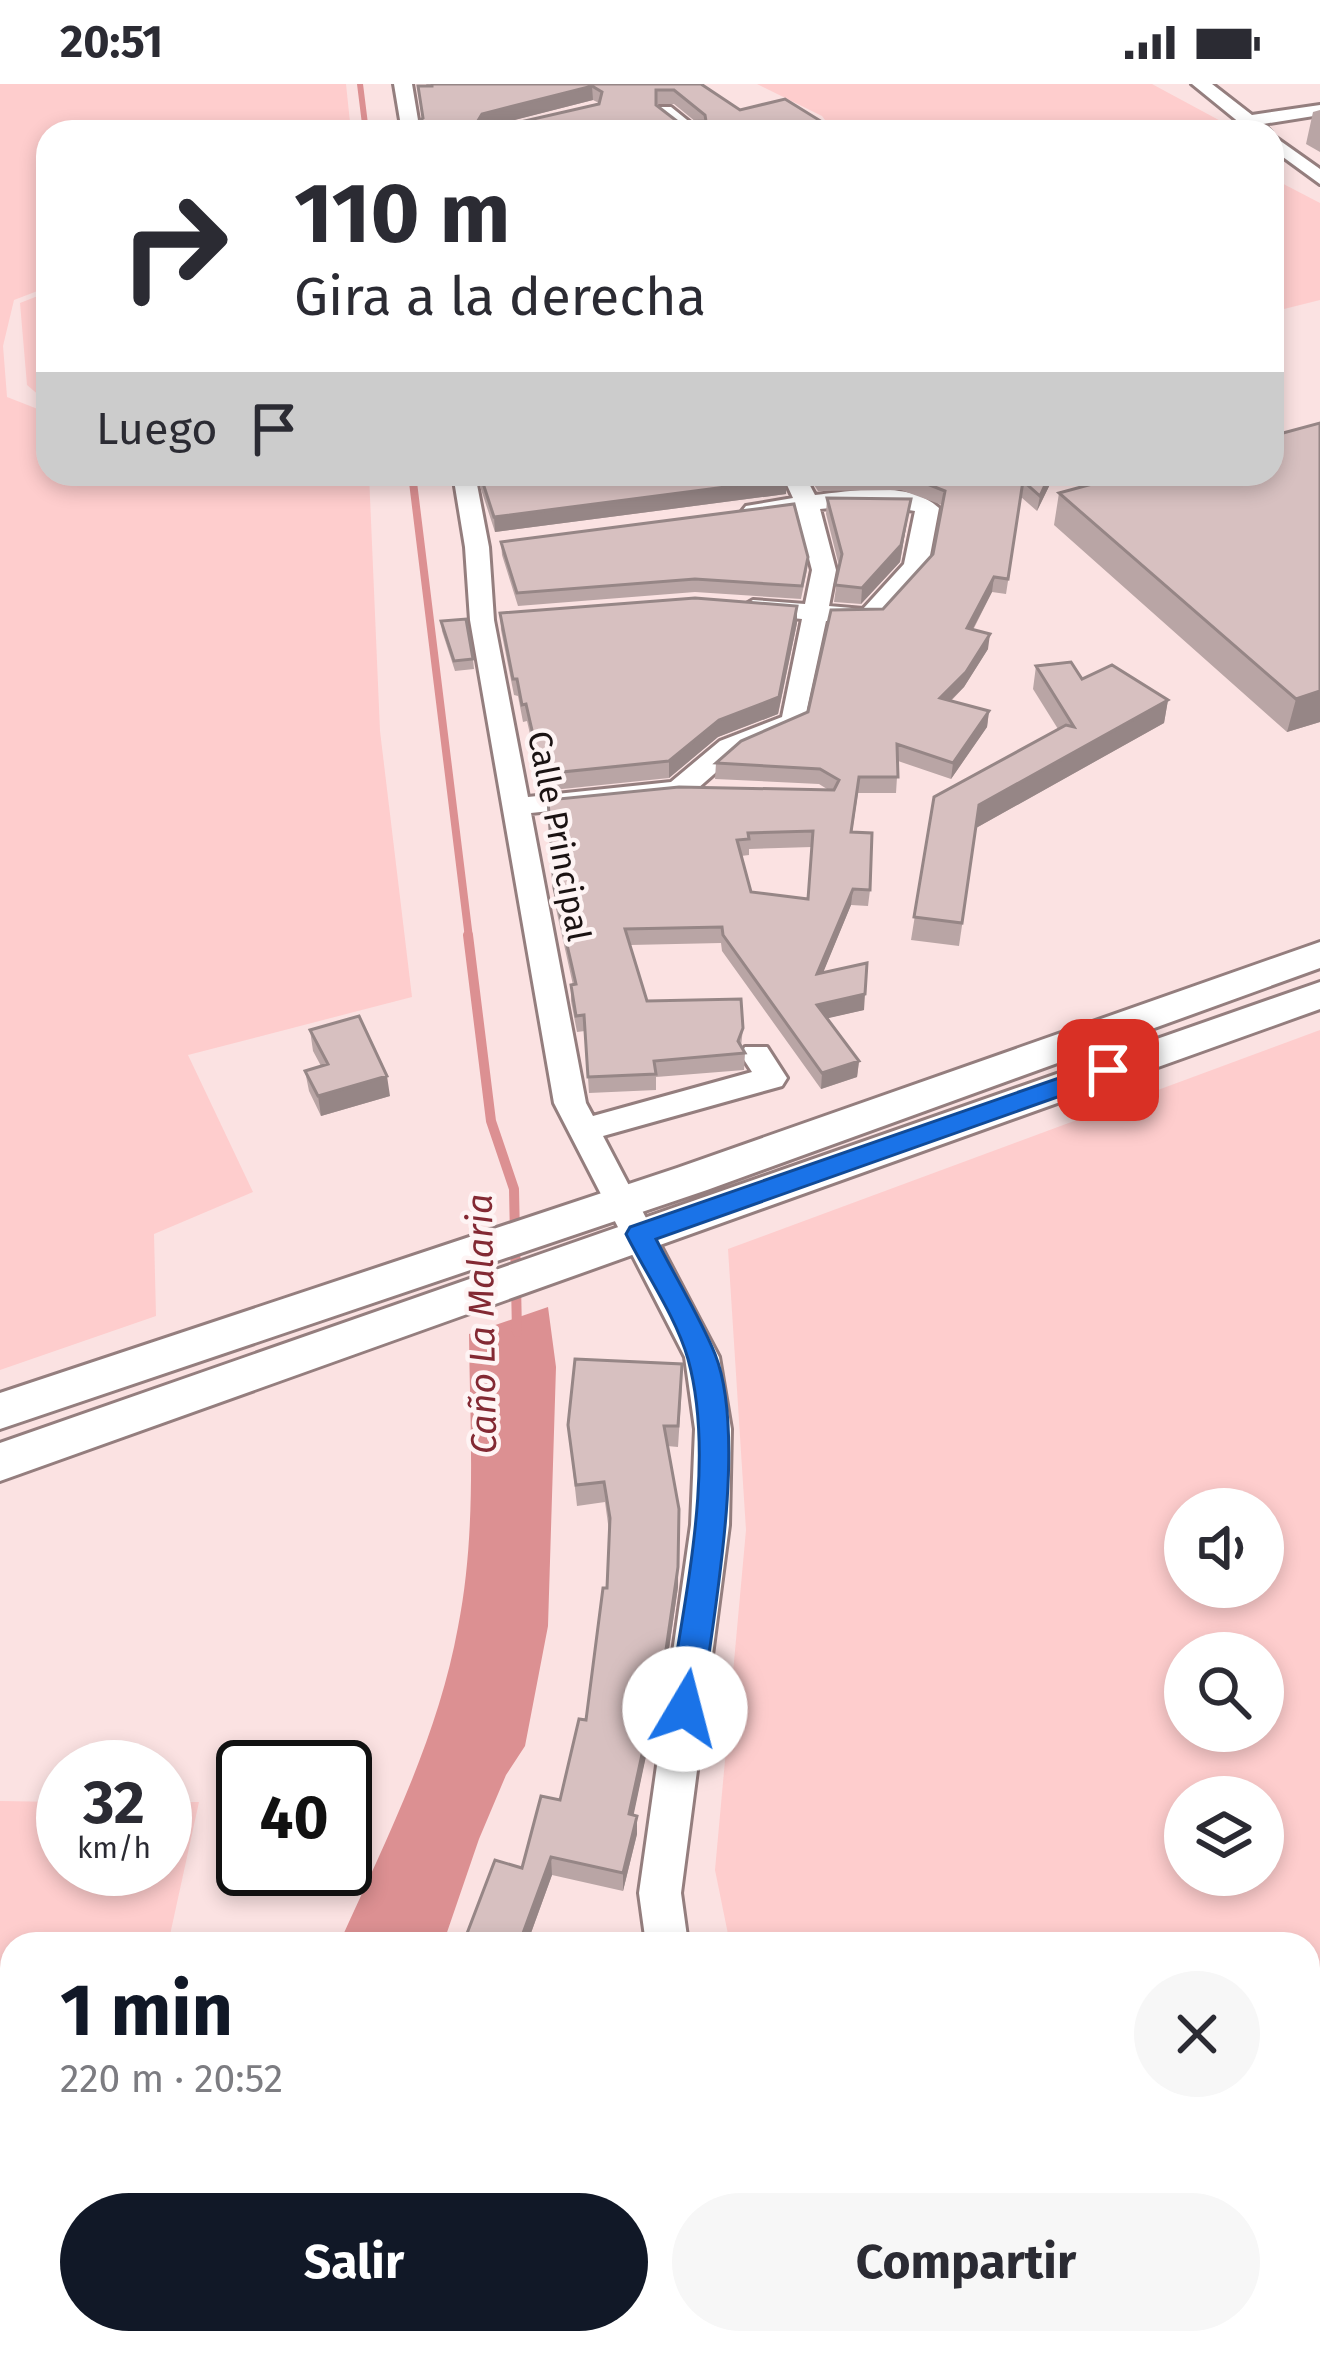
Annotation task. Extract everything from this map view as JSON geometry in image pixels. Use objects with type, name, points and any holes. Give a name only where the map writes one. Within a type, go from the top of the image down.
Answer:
[{"type":"main road","points":[[0,1462],[400,1298],[610,1224],[1320,954]]},
{"type":"main road","points":[[610,1224],[1320,994]]},
{"type":"main road","points":[[0,1411],[400,1298]]},
{"type":"street","points":[[403,84],[409,120]]},
{"type":"street","points":[[1201,84],[1252,120]]},
{"type":"street","points":[[1271,120],[1320,105]]},
{"type":"street","points":[[665,111],[677,120]]},
{"type":"street","points":[[1284,148],[1315,170]]},
{"type":"street","name":"Calle Principal","points":[[468,486],[488,545],[518,806],[570,1103],[584,1130],[610,1224],[702,1358],[712,1430],[710,1526],[660,1893],[665,1932]]},
{"type":"street","points":[[680,790],[730,747],[794,721],[824,570],[799,486]]},
{"type":"street","points":[[719,604],[869,617],[916,566],[927,508],[919,500],[892,497],[721,515]]},
{"type":"street","points":[[518,806],[680,790],[722,794]]},
{"type":"street","points":[[584,1130],[771,1078],[756,1055]]},
{"type":"shaded area","points":[[0,84],[346,84],[350,120],[36,120],[36,292],[14,300],[3,346],[7,397],[36,408],[36,486],[370,486],[380,731],[412,997],[188,1055],[253,1192],[154,1234],[156,1316],[0,1370]]},
{"type":"shaded area","points":[[757,84],[1152,84],[1219,120],[825,120]]},
{"type":"shaded area","points":[[1284,184],[1320,203],[1320,300],[1284,309]]},
{"type":"shaded area","points":[[36,297],[36,393],[27,385],[20,303]]},
{"type":"shaded area","points":[[1320,1030],[1320,1932],[728,1932],[715,1870],[746,1530],[728,1249]]},
{"type":"shaded area","points":[[548,1307],[556,1367],[548,1626],[525,1746],[506,1775],[479,1839],[447,1932],[344,1932],[361,1896],[372,1896],[372,1872],[424,1749],[449,1668],[464,1591],[471,1444],[469,1334]]},
{"type":"shaded area","points":[[0,1801],[36,1802],[36,1896],[178,1896],[171,1932],[0,1932]]},
{"type":"shaded area","points":[[192,1802],[199,1802],[192,1834]]},
{"type":"building","points":[[701,84],[740,110],[785,99],[819,120],[706,120],[674,90],[656,90],[656,105],[675,120],[529,120],[599,104],[602,92],[592,86],[482,114],[479,119],[488,120],[420,120],[418,86]]},
{"type":"building","points":[[1320,423],[1320,691],[1296,699],[1059,493],[1085,486],[1284,486],[1284,433]]},
{"type":"building","points":[[484,486],[733,486],[494,517]]},
{"type":"building","points":[[932,486],[1022,486],[1008,579],[994,577],[967,628],[990,634],[966,672],[940,698],[989,711],[953,763],[897,744],[898,777],[859,777],[851,832],[872,833],[870,890],[853,889],[817,974],[867,963],[865,994],[817,1005],[859,1061],[822,1073],[723,935],[722,927],[625,929],[647,1001],[741,999],[743,1028],[738,1041],[745,1053],[654,1061],[656,1074],[588,1077],[584,1015],[576,1016],[571,985],[576,984],[554,888],[548,800],[679,787],[834,790],[839,780],[820,769],[716,763],[741,741],[808,712],[831,610],[883,609],[933,554],[945,491]],"holes":[[[813,831],[808,899],[751,892],[737,840],[749,839],[748,833]]]},
{"type":"building","points":[[827,498],[911,499],[901,545],[862,588],[835,585],[842,554]]},
{"type":"building","points":[[794,504],[808,557],[802,586],[695,579],[517,593],[501,542]]},
{"type":"building","points":[[695,598],[797,606],[779,697],[719,720],[669,761],[542,774],[526,704],[522,705],[517,679],[513,679],[500,613]]},
{"type":"building","points":[[466,619],[473,659],[454,661],[441,621]]},
{"type":"building","points":[[1071,662],[1082,679],[1112,665],[1168,700],[979,805],[962,923],[914,917],[934,797],[1066,725],[1074,727],[1036,666]]},
{"type":"building","points":[[359,1016],[387,1076],[318,1096],[305,1071],[328,1064],[310,1030]]},
{"type":"building","points":[[575,1359],[682,1364],[678,1426],[664,1426],[679,1509],[678,1567],[658,1705],[653,1704],[629,1814],[637,1816],[623,1873],[551,1857],[523,1932],[468,1932],[495,1860],[522,1868],[541,1796],[560,1800],[579,1719],[586,1720],[603,1588],[607,1588],[610,1518],[604,1482],[576,1485],[568,1425]]},
{"type":"waterway","name":"Caño La Malaria","points":[[360,84],[364,120]]},
{"type":"waterway","name":"Caño La Malaria","points":[[413,486],[469,938]]},
{"type":"waterway","name":"Caño La Malaria","points":[[468,935],[491,1121],[514,1189],[517,1332]]},
{"type":"route","points":[[685,1709],[710,1526],[712,1430],[702,1358],[640,1234],[1108,1070]]}]
